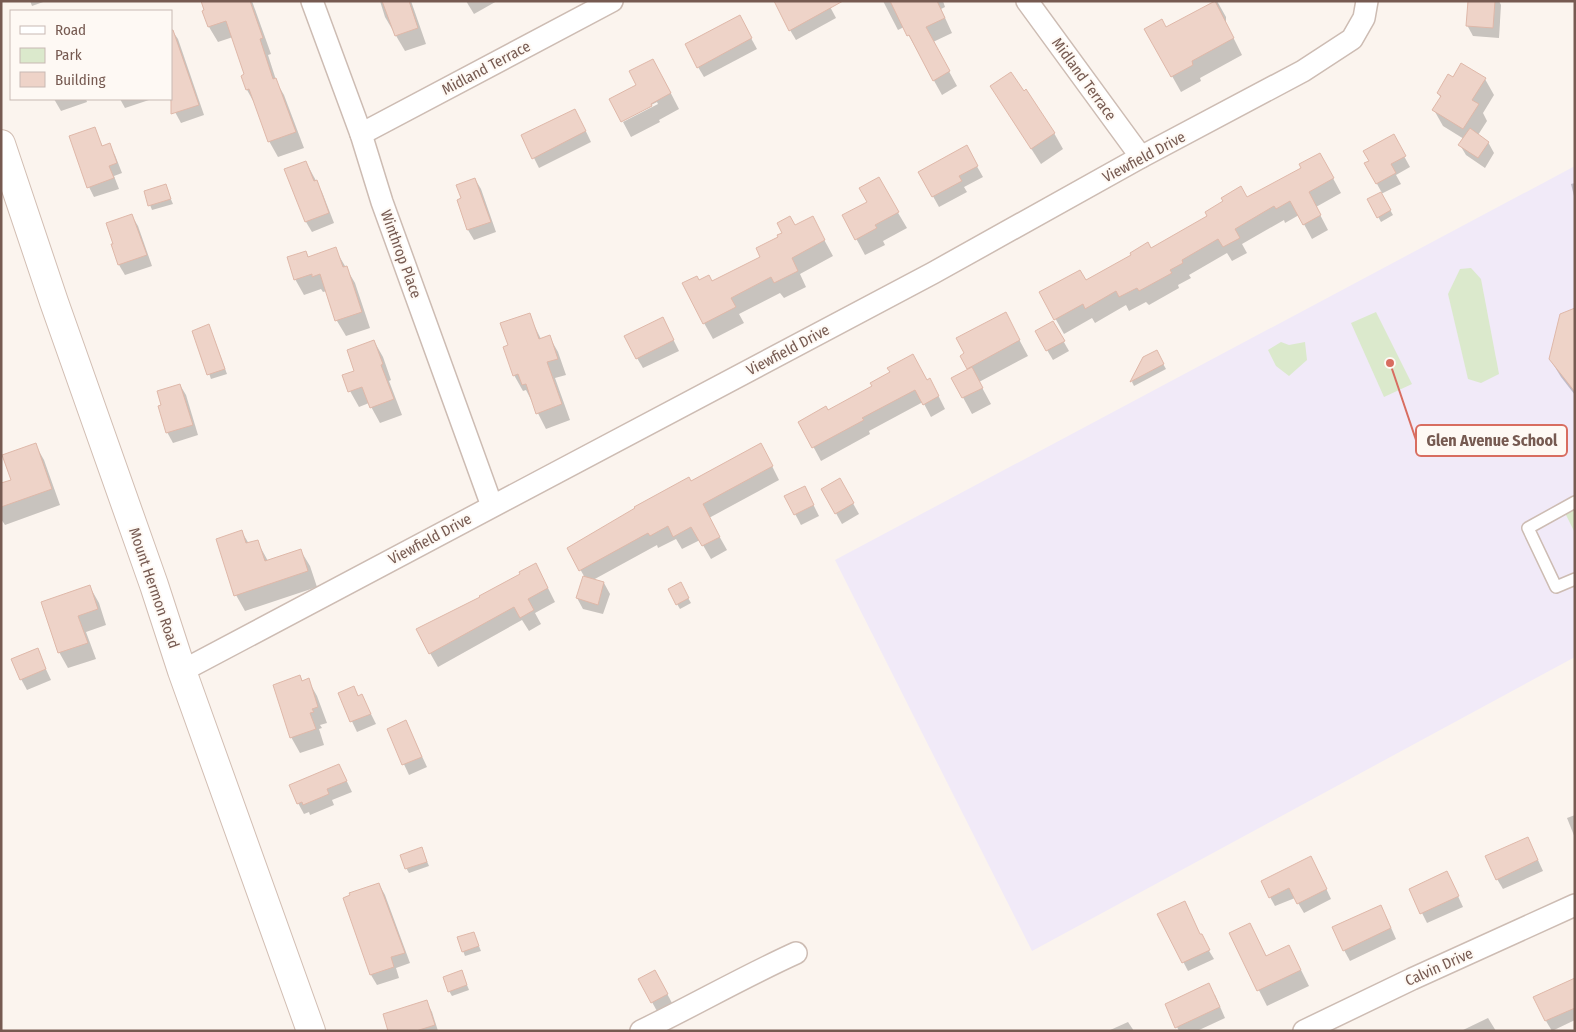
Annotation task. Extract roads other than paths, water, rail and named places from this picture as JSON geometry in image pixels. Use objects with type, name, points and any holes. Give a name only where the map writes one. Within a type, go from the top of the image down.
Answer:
[{"type":"main road","name":"Mount Hermon Road","points":[[1,144],[182,671],[311,1031]]},
{"type":"street","name":"Winthrop Place","points":[[312,1],[361,134],[382,202],[492,506]]},
{"type":"street","name":"Midland Terrace","points":[[361,134],[612,1]]},
{"type":"street","name":"Midland Terrace","points":[[1027,1],[1141,157]]},
{"type":"street","name":"Viewfield Drive","points":[[182,671],[933,273],[1141,157],[1303,71],[1352,38],[1364,18],[1367,1]]},
{"type":"street","name":"Calvin Drive","points":[[1304,1031],[1404,982],[1575,905]]},
{"type":"street","points":[[641,1031],[743,977],[796,953]]},
{"type":"lane","points":[[1575,502],[1528,528],[1556,587],[1575,579]]},
{"type":"place","name":"Glen Avenue School","points":[[1390,363]]}]
